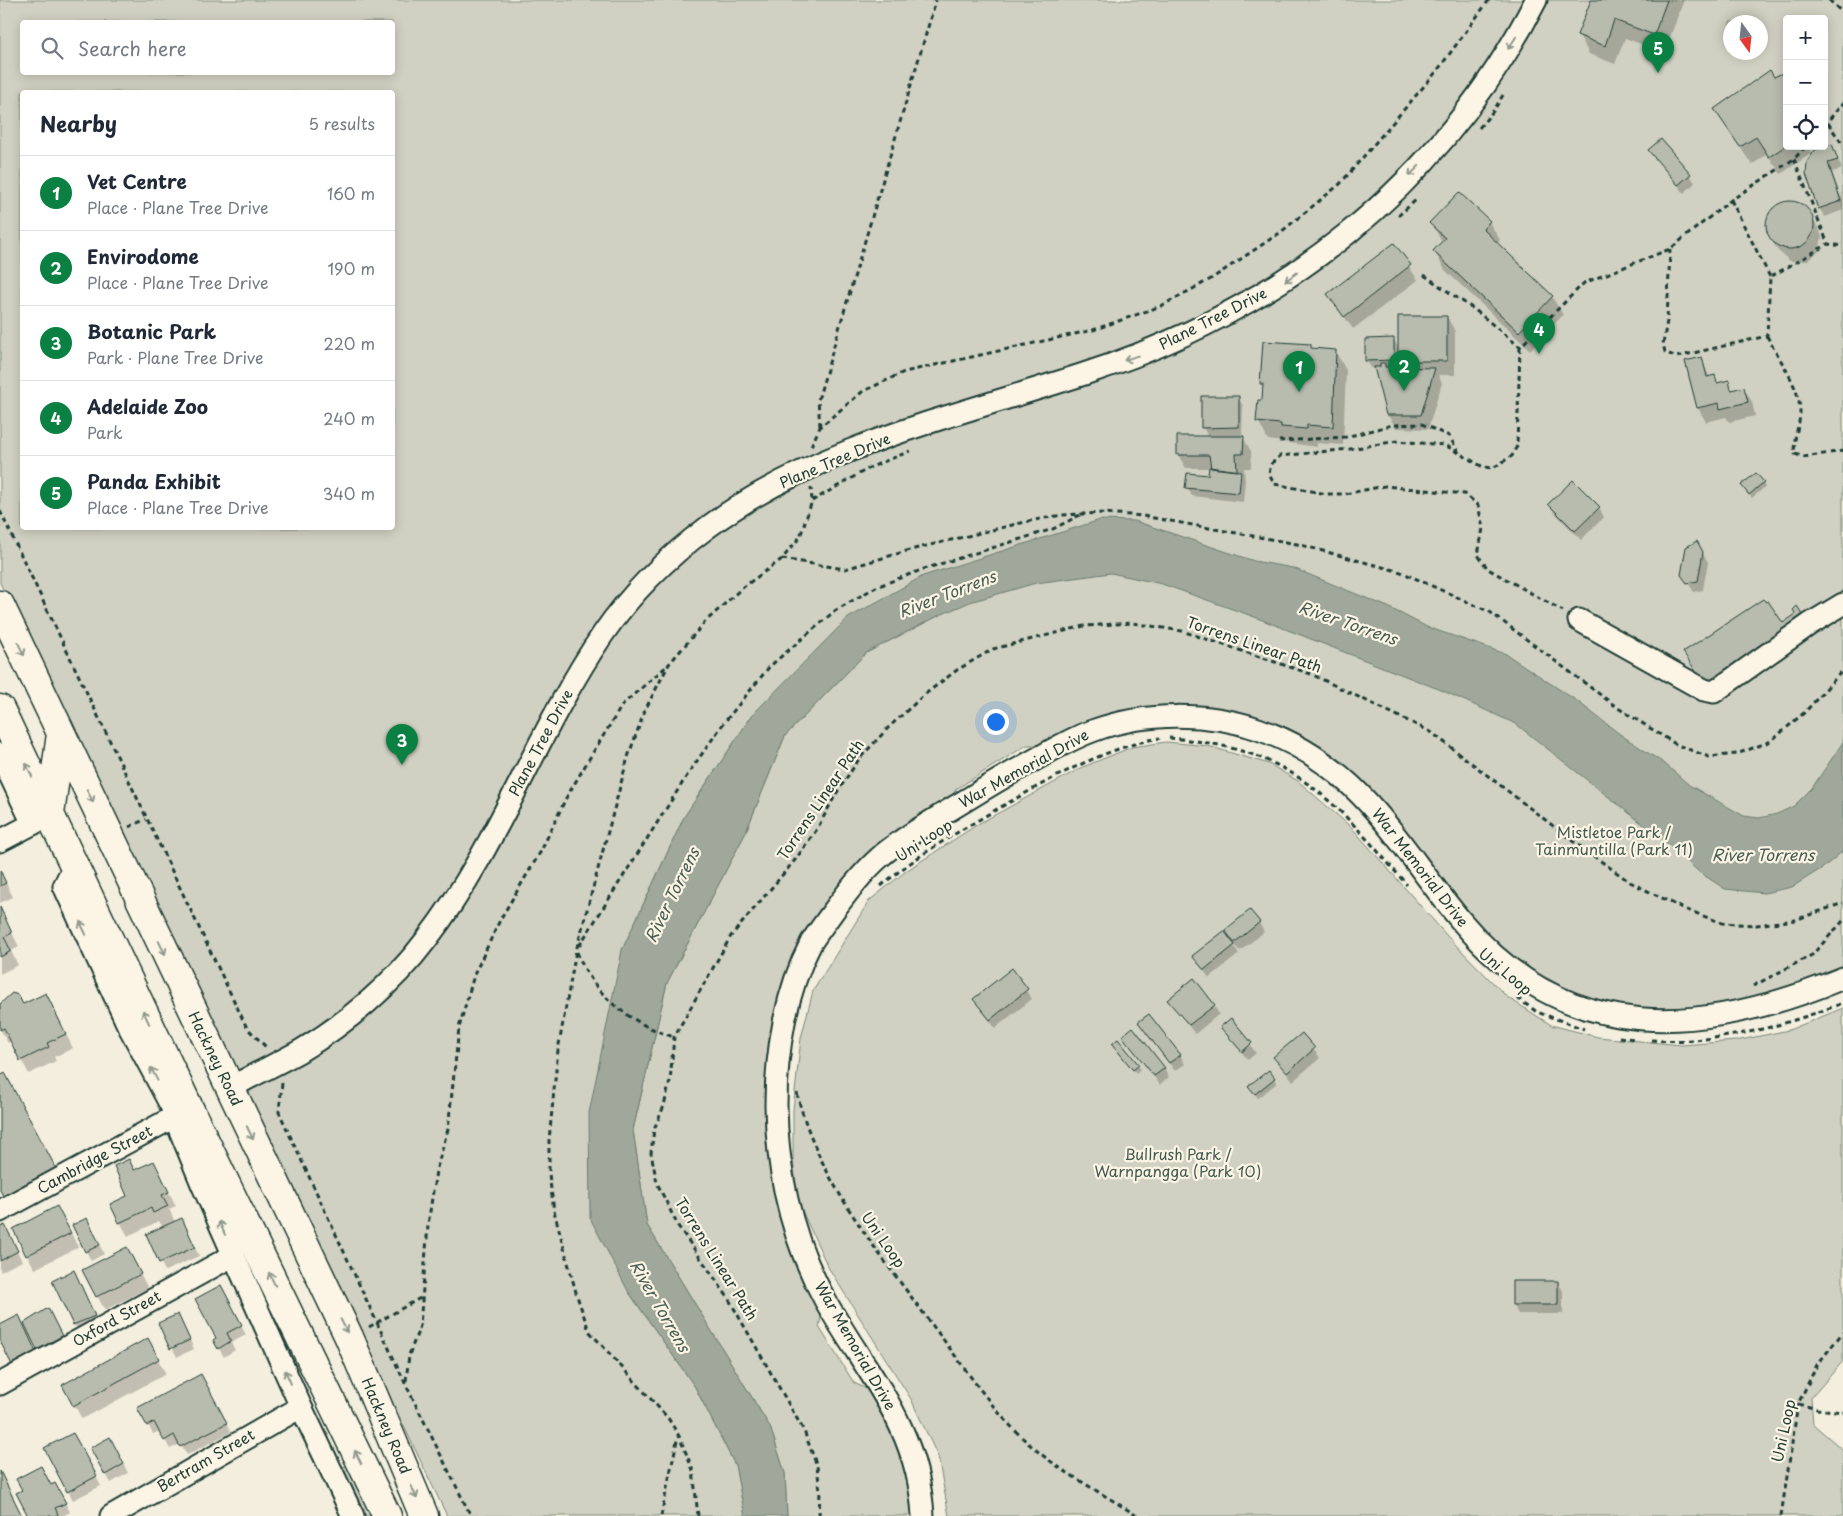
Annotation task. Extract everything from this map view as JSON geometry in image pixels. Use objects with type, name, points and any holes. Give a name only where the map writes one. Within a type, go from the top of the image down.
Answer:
[{"type":"highway","name":"Hackney Road","points":[[0,605],[349,1337],[424,1516]]},
{"type":"highway","points":[[0,709],[41,819],[74,866],[183,1113],[290,1317],[387,1516]]},
{"type":"highway","points":[[41,819],[61,734]]},
{"type":"highway","points":[[290,1317],[330,1298]]},
{"type":"street","name":"Plane Tree Drive","points":[[230,1088],[304,1048],[349,1017],[382,988],[424,943],[470,877],[501,822],[557,708],[605,631],[657,569],[710,525],[807,469],[932,420],[1087,373],[1167,345],[1246,305],[1284,282],[1352,230],[1427,158],[1482,91],[1522,27],[1536,0]]},
{"type":"street","points":[[1579,620],[1704,690],[1714,692],[1810,624],[1843,604]]},
{"type":"street","name":"War Memorial Drive","points":[[923,1516],[921,1488],[904,1429],[824,1298],[794,1229],[786,1202],[778,1147],[776,1104],[778,1052],[788,1005],[811,943],[854,882],[884,853],[924,826],[1015,771],[1095,730],[1127,721],[1197,717],[1228,720],[1263,730],[1294,744],[1332,767],[1352,784],[1395,834],[1463,924],[1485,947],[1528,982],[1577,1005],[1625,1018],[1680,1021],[1742,1010],[1791,998],[1843,978]]},
{"type":"street","points":[[0,754],[41,819],[0,841]]},
{"type":"street","points":[[183,1113],[189,1152],[301,1406],[353,1516]]},
{"type":"street","name":"Cambridge Street","points":[[0,1211],[183,1113]]},
{"type":"street","name":"Oxford Street","points":[[0,1384],[234,1255]]},
{"type":"street","name":"Bertram Street","points":[[111,1516],[301,1406]]},
{"type":"path","points":[[820,427],[818,400],[936,0]]},
{"type":"path","points":[[406,1383],[409,1355],[420,1326],[428,1225],[436,1171],[448,1129],[460,1028],[474,975],[502,918],[541,851],[566,798],[623,704],[669,664],[705,622],[742,588],[782,559],[800,537],[812,501],[807,469],[807,455],[820,427],[862,392],[904,372],[1093,330],[1161,306],[1211,279],[1281,232],[1340,184],[1437,71],[1489,0]]},
{"type":"path","points":[[1829,0],[1843,13]]},
{"type":"path","points":[[1843,104],[1828,123],[1843,145]]},
{"type":"path","points":[[1579,620],[1488,569],[1478,555],[1483,528],[1478,505],[1465,494],[1385,486],[1345,494],[1327,494],[1274,484],[1269,474],[1271,464],[1280,456],[1350,449],[1398,441],[1444,444],[1483,468],[1493,468],[1512,456],[1517,446],[1520,347],[1584,283],[1670,249],[1731,200],[1794,159],[1802,150]]},
{"type":"path","points":[[1794,159],[1828,244]]},
{"type":"path","points":[[1731,200],[1770,277],[1766,336],[1794,388],[1798,402],[1800,412],[1793,445],[1795,454],[1804,457],[1843,451]]},
{"type":"path","points":[[1770,277],[1828,244],[1843,246]]},
{"type":"path","points":[[1670,249],[1667,321],[1663,344],[1665,352],[1676,357],[1766,336]]},
{"type":"path","points":[[1424,275],[1475,310],[1520,347]]},
{"type":"path","points":[[1279,441],[1346,438],[1392,425],[1422,424],[1449,436],[1460,454]]},
{"type":"path","points":[[0,511],[247,1028],[265,1046],[278,1063],[282,1086],[279,1112],[377,1322],[471,1516]]},
{"type":"path","points":[[782,559],[845,569],[910,550],[1020,524],[1062,515],[1080,514],[1142,516],[1297,544],[1401,572],[1490,612],[1618,708],[1677,745],[1709,757],[1737,754],[1771,741],[1805,712],[1843,670]]},
{"type":"path","points":[[576,951],[690,771],[723,724],[770,666],[836,610],[876,588],[916,572],[1053,529],[1080,514]]},
{"type":"path","name":"Torrens Linear Path","points":[[819,1516],[820,1491],[817,1466],[804,1431],[727,1296],[678,1226],[657,1184],[652,1153],[654,1129],[664,1106],[670,1080],[674,1037],[731,936],[795,860],[817,829],[836,794],[859,759],[889,727],[924,695],[957,670],[993,649],[1084,626],[1132,623],[1182,631],[1311,674],[1430,732],[1622,876],[1682,908],[1722,923],[1757,925],[1795,920],[1843,903]]},
{"type":"path","points":[[669,664],[644,710],[628,757],[576,951],[562,1021],[549,1140],[549,1174],[554,1211],[589,1331],[668,1418],[693,1470],[698,1516]]},
{"type":"path","name":"Uni Loop","points":[[880,886],[902,868],[953,835],[1047,781],[1138,742],[1165,738],[1206,741],[1244,751],[1276,763],[1303,779],[1347,817],[1412,891]]},
{"type":"path","points":[[120,832],[146,819]]},
{"type":"path","points":[[1739,1034],[1742,1010],[1748,988],[1812,955],[1843,922]]},
{"type":"path","points":[[576,951],[589,975],[618,1008],[659,1032],[674,1037]]},
{"type":"path","name":"Uni Loop","points":[[1516,997],[1537,1012],[1588,1030]]},
{"type":"path","points":[[1648,1040],[1704,1040],[1739,1034],[1790,1023],[1843,1003]]},
{"type":"path","points":[[1613,1035],[1639,1039]]},
{"type":"path","name":"Uni Loop","points":[[796,1088],[810,1131],[833,1182],[856,1221],[977,1386],[1012,1428],[1041,1454],[1137,1516]]},
{"type":"path","points":[[377,1322],[423,1297]]},
{"type":"path","name":"Uni Loop","points":[[1781,1516],[1798,1404],[1817,1365],[1843,1332]]},
{"type":"path","points":[[1798,1404],[1843,1412]]},
{"type":"path","points":[[661,1516],[678,1436]]},
{"type":"green space","name":"Mistletoe Park / Tainmuntilla (Park 11)","points":[[0,0],[1843,0],[1843,973],[1715,1009],[1652,1012],[1598,1003],[1554,986],[1489,941],[1378,803],[1229,712],[1041,745],[1027,745],[956,789],[951,799],[910,826],[792,971],[776,1192],[783,1229],[794,1263],[821,1317],[819,1327],[854,1383],[867,1389],[889,1428],[904,1461],[915,1516],[787,1516],[785,1473],[770,1427],[647,1225],[633,1130],[667,983],[745,834],[785,736],[866,653],[938,616],[923,576],[753,714],[684,817],[622,950],[628,1291],[695,1387],[735,1465],[745,1516],[447,1516],[0,583]]},
{"type":"green space","name":"Bullrush Park / Warnpangga (Park 10)","points":[[1166,742],[1208,746],[1269,764],[1298,781],[1352,828],[1448,937],[1507,997],[1551,1025],[1598,1037],[1681,1045],[1736,1041],[1789,1030],[1843,1008],[1843,1361],[1811,1398],[1813,1424],[1843,1450],[1843,1516],[949,1516],[938,1457],[911,1399],[828,1267],[798,1202],[793,1159],[793,1110],[801,1038],[813,991],[869,901],[906,871],[978,824],[1083,767],[1132,747]]},
{"type":"green space","points":[[347,1465],[375,1516],[363,1516],[339,1469]]},
{"type":"water","name":"River Torrens","points":[[1100,520],[1135,521],[1254,561],[1293,568],[1388,607],[1427,627],[1506,654],[1577,701],[1621,735],[1665,764],[1689,785],[1744,816],[1759,818],[1777,814],[1794,806],[1812,788],[1843,742],[1843,851],[1824,867],[1792,887],[1764,893],[1725,889],[1699,872],[1667,843],[1516,724],[1441,690],[1252,616],[1162,584],[1111,573],[1036,583],[970,602],[938,616],[866,653],[785,736],[745,834],[667,983],[633,1130],[647,1225],[770,1427],[785,1473],[787,1516],[745,1516],[735,1465],[695,1387],[628,1291],[590,1218],[589,1113],[622,950],[684,817],[753,714],[848,618],[923,576]]},
{"type":"building","points":[[1591,0],[1667,0],[1654,35],[1614,20],[1605,46],[1577,35]]},
{"type":"building","points":[[1770,70],[1774,77],[1783,73],[1783,148],[1769,157],[1756,137],[1740,147],[1714,109]]},
{"type":"building","points":[[1661,139],[1691,174],[1678,185],[1648,150]]},
{"type":"building","points":[[1832,144],[1838,160],[1828,163],[1841,201],[1818,209],[1806,174],[1807,162],[1815,150],[1828,150],[1828,145]]},
{"type":"building","points":[[1459,192],[1490,221],[1483,229],[1553,296],[1519,332],[1433,251],[1445,238],[1429,223]]},
{"type":"building","points":[[1785,201],[1795,201],[1804,205],[1810,211],[1813,216],[1813,234],[1804,245],[1795,249],[1785,249],[1776,245],[1770,239],[1766,230],[1766,220],[1770,211],[1776,205]]},
{"type":"building","points":[[1394,243],[1411,265],[1344,317],[1327,294]]},
{"type":"building","points":[[1398,316],[1447,316],[1447,361],[1398,361]]},
{"type":"building","points":[[1394,338],[1394,360],[1365,361],[1365,339]]},
{"type":"building","points":[[1263,341],[1311,344],[1311,348],[1336,350],[1333,427],[1307,425],[1307,429],[1281,427],[1281,424],[1256,422],[1258,400],[1262,400],[1263,384],[1260,384]]},
{"type":"building","points":[[1702,357],[1707,377],[1715,375],[1717,383],[1729,380],[1731,390],[1744,387],[1748,402],[1720,409],[1719,403],[1697,408],[1685,361]]},
{"type":"building","points":[[1380,363],[1385,363],[1385,367],[1435,368],[1421,415],[1386,415],[1374,367],[1380,367]]},
{"type":"building","points":[[1201,396],[1239,396],[1239,427],[1201,428]]},
{"type":"building","points":[[1177,436],[1244,436],[1243,454],[1236,454],[1237,471],[1211,468],[1209,455],[1177,455]]},
{"type":"building","points":[[1209,467],[1241,471],[1239,493],[1185,488],[1187,473],[1208,475]]},
{"type":"building","points":[[1756,473],[1764,482],[1749,495],[1741,485]]},
{"type":"building","points":[[1573,480],[1600,507],[1575,531],[1548,504]]},
{"type":"building","points":[[1697,541],[1703,552],[1698,581],[1687,583],[1681,575],[1686,547]]},
{"type":"building","points":[[1763,599],[1766,602],[1768,601],[1783,623],[1796,614],[1793,610],[1797,606],[1805,618],[1705,685],[1683,652]]},
{"type":"building","points":[[0,870],[6,883],[0,886]]},
{"type":"building","points":[[0,907],[12,933],[4,937],[11,951],[0,957]]},
{"type":"building","points":[[1250,910],[1260,922],[1234,943],[1225,930]]},
{"type":"building","points":[[1224,931],[1235,945],[1204,970],[1192,956]]},
{"type":"building","points":[[1012,968],[1028,989],[990,1020],[973,999]]},
{"type":"building","points":[[1194,978],[1215,1005],[1189,1025],[1167,1000]]},
{"type":"building","points":[[12,993],[18,995],[23,1004],[46,993],[66,1034],[47,1043],[49,1047],[20,1061],[4,1028],[0,1030],[0,1004]]},
{"type":"building","points":[[1149,1014],[1181,1055],[1169,1063],[1138,1022]]},
{"type":"building","points":[[1231,1018],[1252,1043],[1242,1052],[1220,1027]]},
{"type":"building","points":[[1133,1027],[1165,1068],[1154,1076],[1122,1036]]},
{"type":"building","points":[[1302,1033],[1315,1048],[1287,1073],[1273,1057]]},
{"type":"building","points":[[1118,1039],[1139,1065],[1133,1070],[1112,1044]]},
{"type":"building","points":[[1269,1070],[1275,1078],[1255,1094],[1248,1086]]},
{"type":"building","points":[[5,1073],[56,1168],[3,1196],[0,1190],[0,1076]]},
{"type":"building","points":[[129,1159],[134,1170],[154,1161],[169,1192],[162,1195],[168,1206],[153,1213],[151,1208],[119,1223],[110,1204],[127,1196],[114,1166]]},
{"type":"building","points":[[57,1206],[71,1233],[26,1256],[13,1229]]},
{"type":"building","points":[[87,1218],[100,1245],[85,1252],[72,1225]]},
{"type":"building","points":[[182,1218],[195,1247],[159,1263],[146,1234]]},
{"type":"building","points":[[5,1225],[18,1251],[0,1261],[0,1227]]},
{"type":"building","points":[[127,1247],[141,1274],[96,1297],[82,1270]]},
{"type":"building","points":[[74,1270],[95,1316],[73,1325],[52,1281]]},
{"type":"building","points":[[1512,1281],[1558,1281],[1558,1305],[1512,1305]]},
{"type":"building","points":[[221,1285],[242,1325],[227,1333],[231,1341],[218,1349],[213,1340],[216,1338],[195,1299]]},
{"type":"building","points":[[48,1308],[62,1336],[37,1350],[24,1323]]},
{"type":"building","points":[[178,1314],[190,1340],[170,1349],[158,1323]]},
{"type":"building","points":[[19,1315],[36,1352],[12,1365],[0,1341],[0,1325]]},
{"type":"building","points":[[148,1338],[159,1359],[73,1406],[62,1385]]},
{"type":"building","points":[[201,1374],[227,1423],[180,1447],[174,1435],[164,1441],[154,1422],[147,1426],[137,1408]]},
{"type":"building","points":[[73,1433],[97,1476],[67,1492],[44,1448]]},
{"type":"building","points":[[110,1437],[124,1464],[105,1475],[90,1448]]},
{"type":"building","points":[[41,1466],[51,1485],[55,1483],[66,1503],[55,1508],[58,1514],[55,1516],[28,1516],[16,1493],[22,1490],[16,1479]]},
{"type":"building","points":[[0,1471],[22,1516],[0,1516]]},
{"type":"place","name":"Panda Exhibit","points":[[1658,73]]},
{"type":"place","name":"Adelaide Zoo","points":[[1539,354]]},
{"type":"place","name":"Envirodome","points":[[1404,391]]},
{"type":"place","name":"Vet Centre","points":[[1299,392]]},
{"type":"place","name":"Botanic Park","points":[[402,765]]}]
